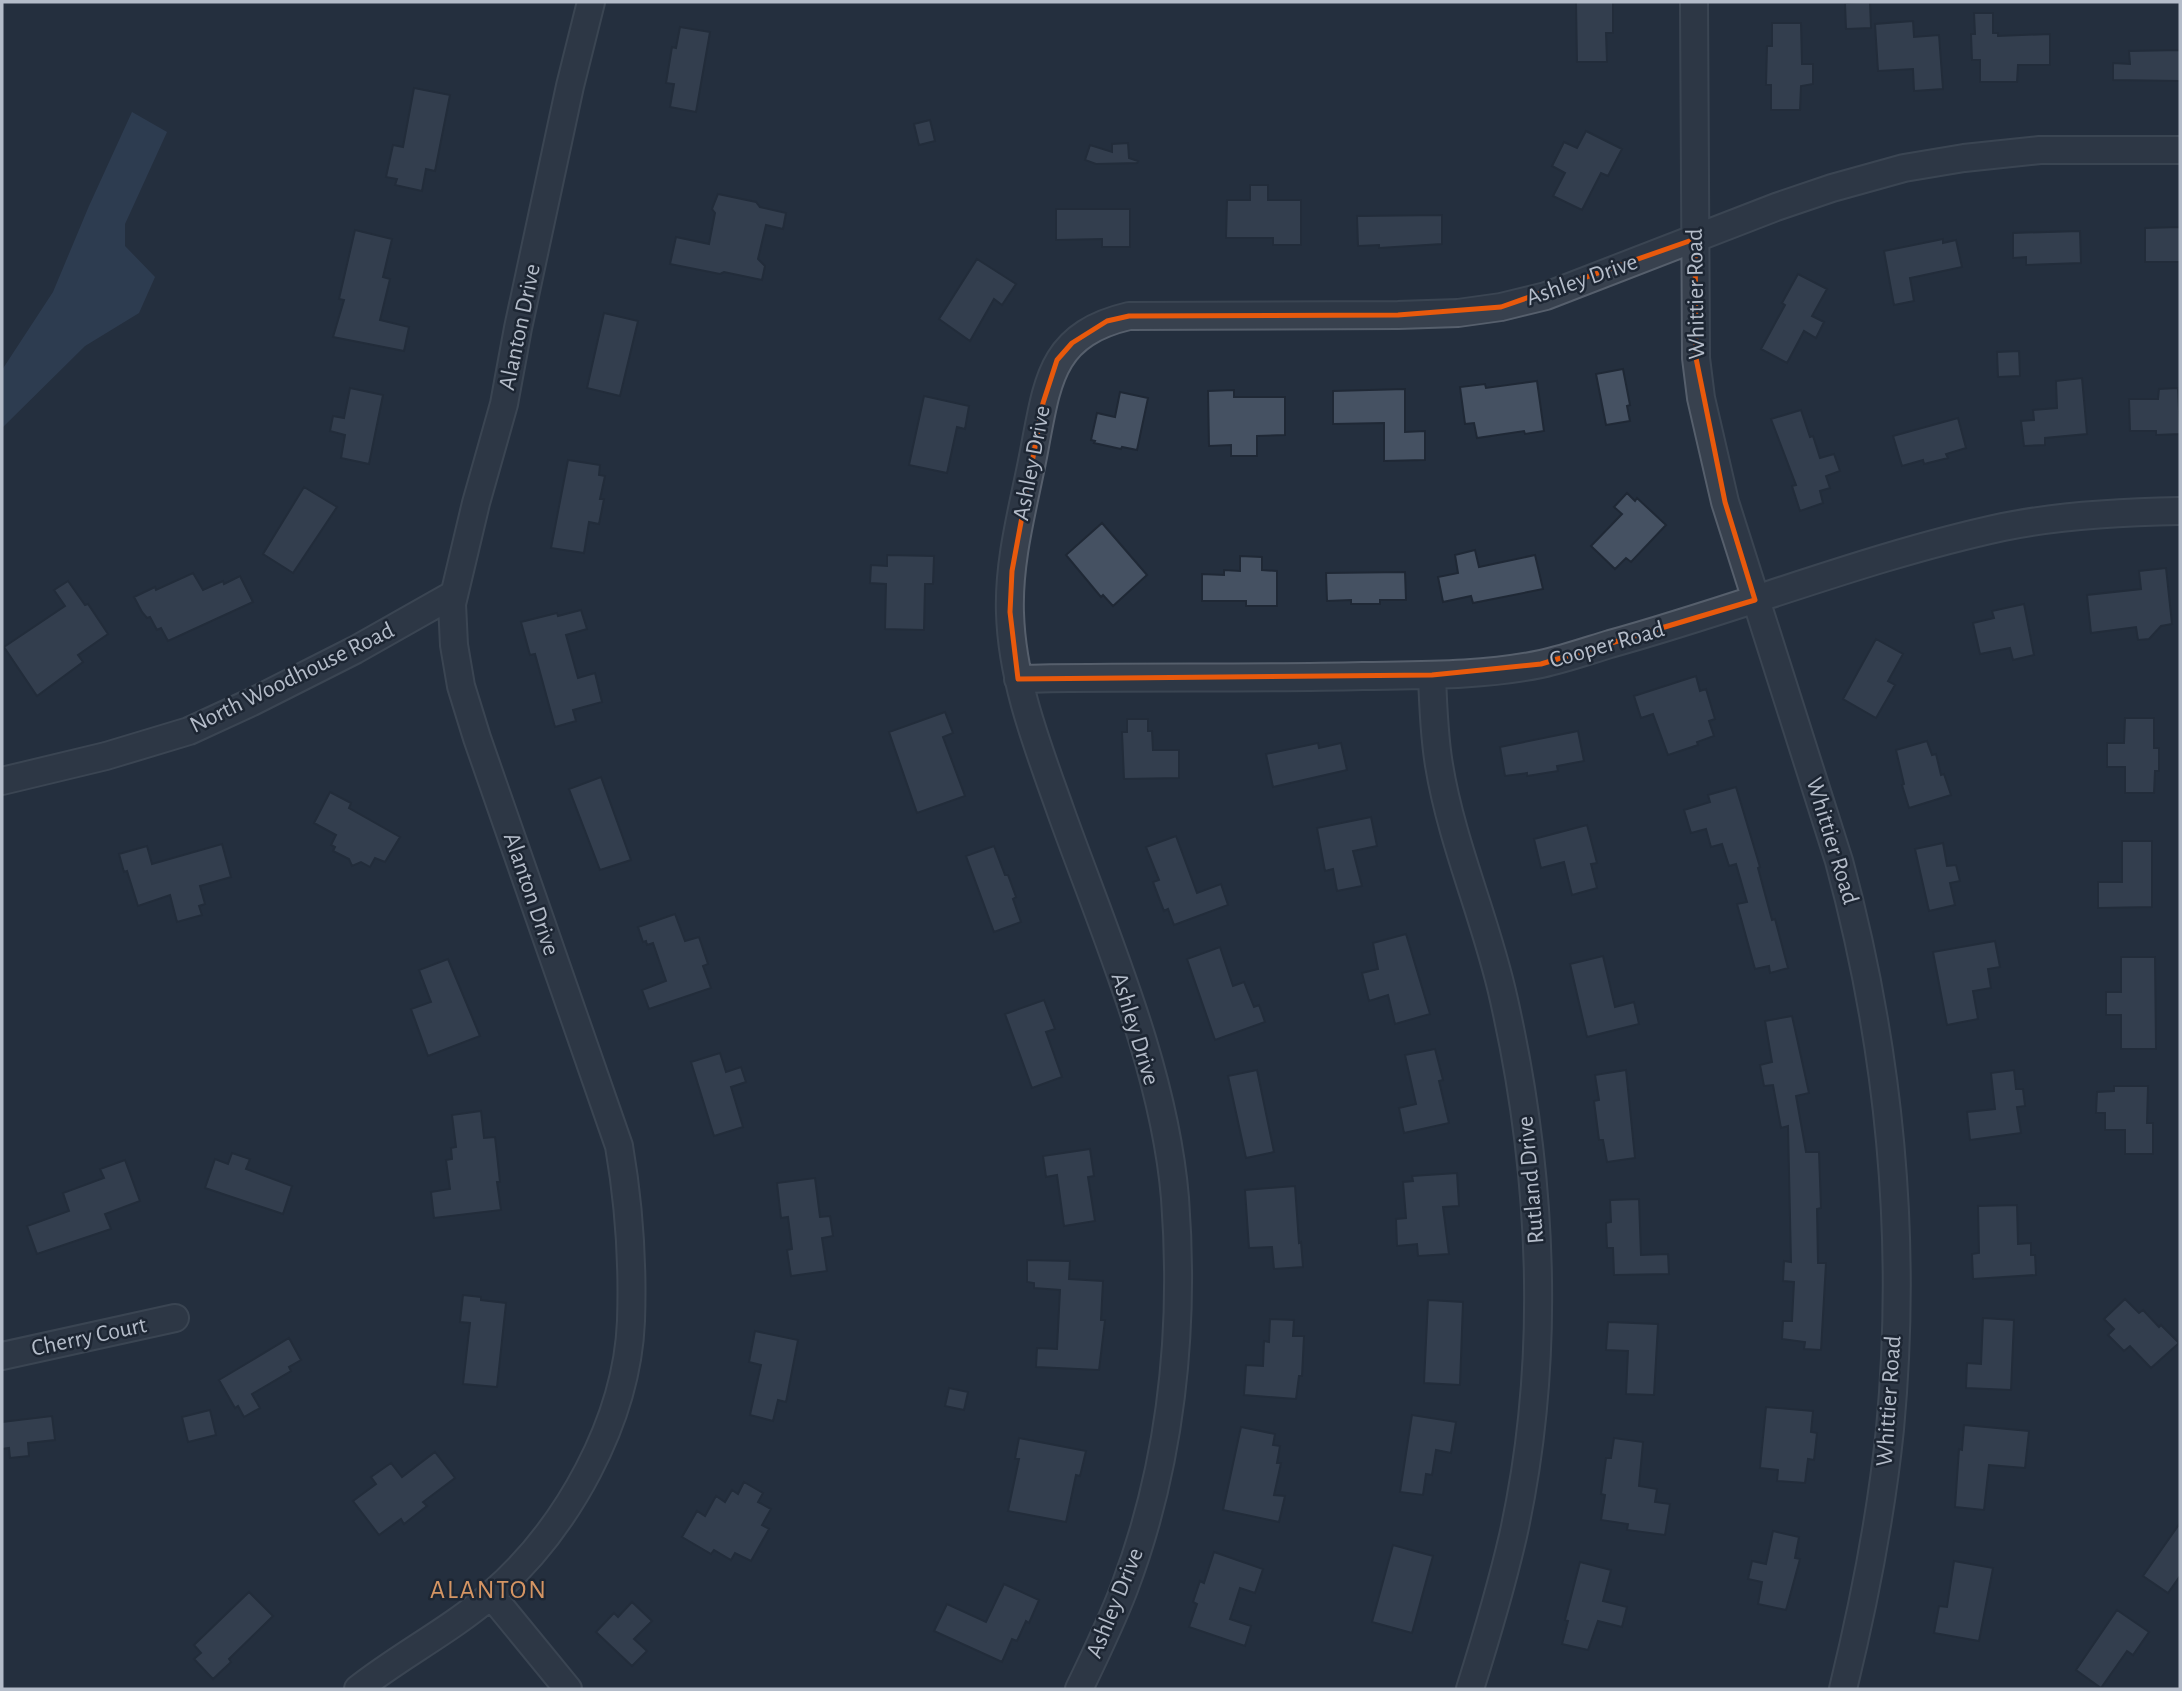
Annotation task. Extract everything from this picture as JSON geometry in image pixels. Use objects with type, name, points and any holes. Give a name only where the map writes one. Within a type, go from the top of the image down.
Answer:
[{"type":"street","name":"Alanton Drive","points":[[358,1689],[491,1595],[520,1569],[546,1539],[593,1461],[607,1428],[620,1384],[631,1322],[631,1244],[619,1146],[477,738],[461,686],[454,645],[452,604],[476,503],[504,404],[570,86],[591,2]]},
{"type":"street","name":"Whittier Road","points":[[1695,2],[1696,358],[1701,398],[1725,502],[1839,861],[1855,920],[1872,1003],[1890,1130],[1896,1241],[1890,1428],[1878,1525],[1863,1607],[1843,1689]]},
{"type":"street","name":"Ashley Drive","points":[[1079,1689],[1124,1589],[1142,1534],[1163,1450],[1177,1350],[1180,1298],[1174,1196],[1167,1144],[1152,1078],[1130,1004],[1032,731],[1018,679],[1010,612],[1012,571],[1043,403],[1057,360],[1072,343],[1090,329],[1107,321],[1129,316],[1398,315],[1458,313],[1501,307],[1546,296],[1832,188],[1904,168],[2039,150],[2180,150]]},
{"type":"street","name":"Cooper Road","points":[[1018,679],[1432,675],[1494,671],[1541,664],[1654,632],[1895,556],[2006,526],[2061,518],[2180,511]]},
{"type":"street","name":"North Woodhouse Road","points":[[2,781],[106,756],[189,731],[355,650],[454,594]]},
{"type":"street","name":"Rutland Drive","points":[[1432,675],[1439,766],[1504,997],[1521,1081],[1538,1259],[1536,1366],[1530,1434],[1513,1534],[1495,1609],[1470,1689]]},
{"type":"street","name":"Cherry Court","points":[[2,1356],[175,1318]]},
{"type":"street","points":[[491,1595],[568,1689]]},
{"type":"highlighted area","points":[[1695,239],[1696,358],[1725,502],[1755,600],[1541,664],[1432,675],[1018,679],[1010,612],[1012,571],[1043,403],[1057,360],[1072,343],[1107,321],[1129,316],[1398,315],[1501,307]]},
{"type":"water","points":[[132,112],[167,132],[125,224],[125,246],[155,277],[139,313],[85,346],[2,428],[2,370],[53,292]]},
{"type":"building","points":[[1576,2],[1613,2],[1613,33],[1606,33],[1607,62],[1577,62]]},
{"type":"building","points":[[1870,2],[1871,28],[1846,29],[1845,3]]},
{"type":"building","points":[[1974,13],[1993,13],[1993,33],[1998,33],[1998,36],[2050,34],[2050,65],[2018,65],[2017,82],[1980,82],[1980,60],[1972,60],[1971,34],[1975,34]]},
{"type":"building","points":[[1913,21],[1914,37],[1939,35],[1943,89],[1914,91],[1913,69],[1878,71],[1875,24]]},
{"type":"building","points":[[1772,23],[1801,23],[1802,64],[1813,64],[1813,84],[1801,86],[1800,110],[1771,110],[1771,85],[1766,85],[1767,46],[1772,46]]},
{"type":"building","points":[[680,27],[710,32],[696,112],[670,107],[674,84],[666,83],[672,47],[676,48]]},
{"type":"building","points":[[2180,50],[2180,81],[2113,80],[2113,63],[2130,64],[2129,51]]},
{"type":"building","points":[[414,88],[450,95],[435,171],[426,169],[422,191],[395,185],[397,179],[386,177],[393,145],[403,147]]},
{"type":"building","points":[[930,120],[935,141],[919,145],[914,124]]},
{"type":"building","points":[[1586,131],[1622,149],[1608,176],[1601,173],[1582,210],[1553,196],[1565,173],[1552,166],[1564,142],[1577,148]]},
{"type":"building","points":[[1128,143],[1129,158],[1138,161],[1137,163],[1096,164],[1085,160],[1090,145],[1112,152],[1112,144]]},
{"type":"building","points":[[1250,185],[1268,185],[1268,200],[1301,200],[1301,245],[1273,245],[1273,238],[1226,238],[1227,200],[1250,200]]},
{"type":"building","points":[[718,194],[756,202],[760,207],[786,213],[783,229],[766,225],[758,259],[765,266],[762,280],[670,264],[676,237],[709,244],[715,213],[712,209]]},
{"type":"building","points":[[1056,209],[1130,209],[1130,247],[1102,247],[1102,239],[1056,240]]},
{"type":"building","points":[[1442,215],[1442,244],[1379,248],[1379,245],[1358,246],[1357,216]]},
{"type":"building","points":[[2180,227],[2180,262],[2145,262],[2145,228]]},
{"type":"building","points":[[355,230],[392,239],[383,277],[390,279],[380,320],[409,327],[404,351],[333,337],[344,300],[339,299]]},
{"type":"building","points":[[2080,231],[2081,263],[2026,265],[2026,257],[2013,258],[2013,233]]},
{"type":"building","points":[[1943,239],[1943,243],[1956,240],[1962,267],[1910,278],[1914,301],[1894,305],[1884,251]]},
{"type":"building","points":[[977,259],[1016,284],[1002,305],[994,299],[970,341],[939,319]]},
{"type":"building","points":[[1798,274],[1827,289],[1812,316],[1824,322],[1816,338],[1804,331],[1787,363],[1761,349]]},
{"type":"building","points":[[604,313],[638,321],[620,396],[587,388]]},
{"type":"building","points":[[2019,351],[2020,376],[1998,377],[1997,352]]},
{"type":"building","points":[[1623,369],[1630,405],[1627,406],[1630,421],[1606,425],[1596,374]]},
{"type":"building","points":[[2082,378],[2087,434],[2045,438],[2045,445],[2024,446],[2021,421],[2034,420],[2033,410],[2057,408],[2056,381]]},
{"type":"building","points":[[1537,381],[1544,431],[1477,438],[1474,423],[1465,424],[1460,387],[1485,384],[1486,388]]},
{"type":"building","points":[[350,388],[383,395],[369,464],[341,458],[345,435],[330,431],[333,416],[344,418]]},
{"type":"building","points":[[2178,388],[2180,434],[2156,435],[2156,431],[2130,431],[2129,399],[2158,399],[2159,389]]},
{"type":"building","points":[[1405,389],[1405,432],[1425,431],[1425,460],[1384,461],[1384,423],[1333,424],[1333,391]]},
{"type":"building","points":[[1234,390],[1234,397],[1285,397],[1285,435],[1257,436],[1257,456],[1231,456],[1231,445],[1209,446],[1208,391]]},
{"type":"building","points":[[1120,392],[1148,398],[1137,450],[1121,449],[1091,440],[1097,413],[1115,417]]},
{"type":"building","points":[[924,396],[969,406],[965,429],[957,427],[947,473],[909,465]]},
{"type":"building","points":[[1801,410],[1820,458],[1834,454],[1840,471],[1826,476],[1830,488],[1820,491],[1823,503],[1800,511],[1792,486],[1796,485],[1771,419]]},
{"type":"building","points":[[1958,418],[1966,448],[1946,454],[1948,458],[1924,464],[1923,460],[1902,466],[1893,436]]},
{"type":"building","points":[[568,460],[600,465],[599,475],[605,476],[600,499],[604,499],[599,524],[589,522],[584,553],[551,548]]},
{"type":"building","points":[[304,487],[337,507],[293,573],[263,554]]},
{"type":"building","points":[[1627,493],[1635,501],[1637,498],[1666,525],[1631,562],[1626,558],[1615,569],[1591,546],[1622,514],[1614,507]]},
{"type":"building","points":[[1102,523],[1147,575],[1113,606],[1103,595],[1101,597],[1066,555]]},
{"type":"building","points":[[1475,550],[1479,567],[1535,555],[1543,589],[1473,603],[1471,596],[1443,602],[1438,577],[1458,573],[1455,555]]},
{"type":"building","points":[[887,555],[934,556],[933,584],[925,584],[924,630],[885,629],[886,584],[870,583],[871,565],[887,566]]},
{"type":"building","points":[[1240,556],[1262,557],[1262,570],[1277,571],[1277,606],[1246,606],[1246,601],[1202,601],[1202,574],[1224,575],[1224,570],[1240,571]]},
{"type":"building","points":[[2166,568],[2172,624],[2161,626],[2149,639],[2138,640],[2136,627],[2091,633],[2087,595],[2141,589],[2139,571]]},
{"type":"building","points":[[1405,572],[1406,600],[1380,600],[1380,604],[1351,604],[1351,600],[1327,601],[1326,573]]},
{"type":"building","points":[[193,573],[203,590],[240,576],[253,602],[168,641],[161,628],[157,630],[150,617],[147,618],[142,612],[134,597]]},
{"type":"building","points":[[68,581],[85,605],[88,604],[108,634],[78,655],[83,662],[37,696],[4,647],[65,606],[54,590]]},
{"type":"building","points":[[2024,604],[2034,655],[2013,660],[2010,648],[1980,654],[1973,623],[1994,618],[1992,611]]},
{"type":"building","points":[[581,610],[587,629],[566,635],[578,678],[595,673],[602,702],[573,710],[576,721],[555,727],[535,654],[530,655],[521,622]]},
{"type":"building","points":[[1876,639],[1903,654],[1888,681],[1895,685],[1876,718],[1843,699]]},
{"type":"building","points":[[1696,676],[1700,691],[1706,689],[1715,719],[1709,721],[1714,736],[1697,742],[1698,745],[1668,755],[1653,714],[1641,718],[1634,696]]},
{"type":"building","points":[[945,712],[953,733],[943,737],[965,796],[917,813],[889,732]]},
{"type":"building","points":[[2125,718],[2154,718],[2154,748],[2159,748],[2159,771],[2155,771],[2154,793],[2125,793],[2125,767],[2107,767],[2107,743],[2124,743]]},
{"type":"building","points":[[1127,719],[1148,719],[1153,750],[1179,750],[1179,778],[1124,779],[1122,732],[1127,732]]},
{"type":"building","points":[[1578,731],[1584,761],[1557,766],[1558,771],[1505,776],[1500,747]]},
{"type":"building","points":[[1927,741],[1932,755],[1936,754],[1941,775],[1944,774],[1951,795],[1909,808],[1896,750]]},
{"type":"building","points":[[1318,743],[1319,748],[1341,743],[1347,770],[1273,787],[1266,754]]},
{"type":"building","points":[[601,777],[631,860],[600,870],[569,789]]},
{"type":"building","points":[[1736,787],[1760,867],[1758,868],[1772,920],[1775,919],[1788,968],[1770,973],[1769,966],[1755,969],[1737,904],[1747,902],[1736,864],[1729,866],[1722,844],[1711,847],[1706,829],[1691,833],[1684,810],[1710,802],[1708,795]]},
{"type":"building","points":[[330,792],[351,803],[349,808],[400,837],[385,862],[375,858],[370,867],[361,862],[352,866],[349,859],[333,851],[335,847],[331,845],[336,835],[314,823]]},
{"type":"building","points":[[1371,817],[1377,846],[1353,851],[1362,886],[1337,891],[1333,869],[1325,871],[1317,828]]},
{"type":"building","points":[[1587,825],[1597,863],[1591,864],[1597,888],[1572,895],[1564,862],[1541,868],[1534,839]]},
{"type":"building","points":[[1176,836],[1197,893],[1221,884],[1228,905],[1174,925],[1168,909],[1164,911],[1153,882],[1159,880],[1146,847]]},
{"type":"building","points":[[2122,841],[2152,841],[2152,907],[2098,908],[2098,882],[2122,882]]},
{"type":"building","points":[[1943,843],[1947,866],[1956,865],[1960,881],[1950,883],[1955,905],[1929,911],[1915,849]]},
{"type":"building","points":[[222,844],[231,877],[200,886],[205,904],[199,906],[202,915],[177,922],[170,895],[138,906],[119,854],[147,846],[152,864]]},
{"type":"building","points":[[994,846],[1016,897],[1013,899],[1021,922],[994,932],[966,856]]},
{"type":"building","points":[[675,914],[685,941],[699,937],[708,964],[703,966],[711,988],[649,1009],[642,990],[666,981],[653,943],[647,945],[646,941],[643,942],[638,927]]},
{"type":"building","points":[[1406,934],[1430,1014],[1395,1024],[1388,995],[1369,1001],[1362,973],[1378,969],[1373,943]]},
{"type":"building","points":[[1995,941],[2000,967],[1988,969],[1991,988],[1973,991],[1978,1019],[1947,1025],[1933,952]]},
{"type":"building","points":[[1220,947],[1233,986],[1244,982],[1254,1007],[1259,1005],[1265,1022],[1215,1040],[1187,959]]},
{"type":"building","points":[[1603,956],[1615,1007],[1634,1002],[1639,1024],[1587,1037],[1570,964]]},
{"type":"building","points":[[2121,957],[2155,957],[2156,1049],[2121,1049],[2121,1015],[2106,1015],[2106,992],[2121,992]]},
{"type":"building","points":[[448,959],[480,1036],[428,1056],[411,1009],[431,1002],[419,970]]},
{"type":"building","points":[[1044,1000],[1055,1029],[1046,1032],[1062,1077],[1032,1088],[1005,1014]]},
{"type":"building","points":[[1792,1016],[1809,1093],[1796,1096],[1806,1152],[1819,1152],[1821,1208],[1817,1209],[1818,1263],[1826,1263],[1821,1350],[1804,1349],[1805,1342],[1782,1339],[1783,1321],[1792,1321],[1794,1282],[1783,1281],[1784,1261],[1791,1262],[1788,1126],[1781,1128],[1773,1085],[1764,1086],[1760,1065],[1772,1062],[1765,1021]]},
{"type":"building","points":[[1435,1049],[1449,1123],[1404,1133],[1399,1108],[1416,1104],[1405,1055]]},
{"type":"building","points":[[720,1053],[726,1072],[741,1067],[746,1082],[731,1087],[743,1127],[714,1136],[691,1062]]},
{"type":"building","points":[[1257,1070],[1274,1152],[1246,1158],[1228,1076]]},
{"type":"building","points":[[1626,1070],[1635,1158],[1607,1162],[1603,1140],[1599,1140],[1594,1101],[1599,1100],[1595,1075]]},
{"type":"building","points":[[2014,1070],[2016,1089],[2023,1089],[2025,1106],[2017,1107],[2021,1133],[1970,1140],[1967,1112],[1995,1109],[1991,1073]]},
{"type":"building","points":[[2114,1086],[2148,1086],[2147,1123],[2153,1123],[2153,1154],[2125,1154],[2125,1130],[2105,1130],[2105,1113],[2096,1113],[2097,1092],[2114,1091]]},
{"type":"building","points":[[481,1111],[484,1138],[495,1137],[501,1210],[434,1218],[431,1192],[450,1189],[446,1160],[452,1159],[451,1148],[456,1147],[452,1115]]},
{"type":"building","points":[[1090,1149],[1094,1176],[1088,1177],[1095,1221],[1064,1226],[1057,1175],[1046,1177],[1043,1156]]},
{"type":"building","points":[[232,1153],[250,1159],[246,1169],[292,1186],[283,1214],[205,1188],[215,1159],[228,1164]]},
{"type":"building","points":[[125,1160],[140,1201],[105,1214],[111,1229],[37,1254],[27,1226],[69,1211],[63,1193],[104,1178],[100,1169]]},
{"type":"building","points":[[1457,1173],[1459,1206],[1443,1207],[1449,1254],[1418,1256],[1417,1244],[1397,1246],[1396,1219],[1406,1218],[1403,1182],[1413,1181],[1412,1176]]},
{"type":"building","points":[[815,1178],[820,1217],[830,1216],[833,1236],[822,1238],[827,1271],[791,1276],[787,1250],[792,1249],[788,1217],[781,1218],[777,1183]]},
{"type":"building","points":[[1295,1186],[1303,1267],[1274,1269],[1272,1247],[1249,1248],[1245,1190]]},
{"type":"building","points":[[1639,1199],[1641,1255],[1668,1254],[1669,1274],[1614,1275],[1613,1248],[1607,1248],[1606,1223],[1611,1222],[1610,1200]]},
{"type":"building","points":[[2017,1205],[2018,1244],[2031,1243],[2036,1275],[1973,1279],[1972,1254],[1979,1253],[1978,1206]]},
{"type":"building","points":[[1027,1260],[1070,1261],[1069,1279],[1103,1281],[1101,1320],[1105,1320],[1099,1370],[1036,1367],[1037,1348],[1057,1349],[1060,1290],[1034,1288],[1034,1283],[1027,1282]]},
{"type":"building","points":[[463,1295],[506,1303],[497,1387],[463,1384],[470,1323],[460,1322]]},
{"type":"building","points":[[2125,1299],[2139,1313],[2143,1310],[2179,1343],[2151,1368],[2130,1346],[2124,1351],[2108,1335],[2114,1329],[2104,1319]]},
{"type":"building","points":[[1428,1300],[1463,1302],[1460,1385],[1424,1383]]},
{"type":"building","points":[[1983,1318],[2014,1320],[2011,1390],[1966,1388],[1967,1363],[1981,1364]]},
{"type":"building","points":[[1270,1319],[1294,1320],[1293,1336],[1304,1336],[1302,1376],[1299,1376],[1296,1399],[1244,1395],[1246,1365],[1263,1366],[1264,1341],[1269,1342]]},
{"type":"building","points":[[1608,1322],[1658,1324],[1654,1395],[1626,1394],[1628,1351],[1606,1350]]},
{"type":"building","points":[[755,1331],[798,1340],[786,1402],[778,1400],[773,1421],[750,1415],[761,1365],[749,1362]]},
{"type":"building","points":[[289,1338],[301,1360],[289,1367],[291,1371],[252,1394],[260,1408],[244,1417],[238,1406],[235,1408],[219,1380]]},
{"type":"building","points":[[949,1388],[968,1392],[964,1410],[945,1406]]},
{"type":"building","points":[[1766,1407],[1813,1411],[1811,1432],[1817,1433],[1814,1460],[1808,1459],[1805,1483],[1777,1481],[1778,1470],[1760,1468]]},
{"type":"building","points":[[210,1410],[216,1435],[188,1442],[182,1417]]},
{"type":"building","points":[[1412,1415],[1456,1422],[1451,1453],[1436,1450],[1432,1475],[1426,1474],[1423,1495],[1400,1492]]},
{"type":"building","points":[[52,1416],[55,1440],[28,1443],[29,1456],[10,1458],[9,1448],[2,1449],[2,1422]]},
{"type":"building","points":[[1964,1425],[2029,1431],[2025,1468],[1989,1465],[1984,1510],[1955,1507],[1959,1449],[1962,1450]]},
{"type":"building","points":[[1241,1427],[1275,1434],[1273,1445],[1280,1446],[1277,1463],[1281,1463],[1274,1495],[1285,1496],[1279,1522],[1223,1510]]},
{"type":"building","points":[[1019,1438],[1086,1451],[1080,1476],[1076,1475],[1066,1522],[1008,1511],[1019,1459],[1015,1459]]},
{"type":"building","points":[[1614,1438],[1643,1442],[1639,1486],[1657,1489],[1655,1502],[1670,1504],[1665,1535],[1627,1530],[1628,1524],[1601,1520],[1606,1458],[1611,1458]]},
{"type":"building","points":[[435,1452],[455,1478],[423,1502],[427,1506],[404,1524],[401,1519],[379,1535],[353,1501],[376,1484],[371,1477],[391,1463],[402,1477]]},
{"type":"building","points":[[744,1482],[763,1493],[758,1502],[771,1509],[762,1525],[769,1529],[751,1561],[735,1553],[731,1560],[714,1550],[711,1554],[682,1537],[697,1511],[705,1516],[716,1496],[725,1502],[732,1490],[738,1494]]},
{"type":"building","points":[[2180,1523],[2180,1576],[2168,1593],[2143,1576]]},
{"type":"building","points":[[1773,1531],[1799,1537],[1795,1558],[1800,1559],[1786,1610],[1758,1604],[1762,1582],[1748,1579],[1752,1561],[1766,1564]]},
{"type":"building","points":[[1393,1545],[1433,1556],[1412,1633],[1372,1622]]},
{"type":"building","points":[[1214,1552],[1263,1569],[1255,1593],[1240,1588],[1230,1619],[1251,1626],[1245,1646],[1189,1627],[1197,1604],[1193,1602],[1200,1581],[1204,1583]]},
{"type":"building","points":[[1954,1561],[1993,1568],[1979,1641],[1934,1633],[1939,1606],[1947,1607]]},
{"type":"building","points":[[1580,1562],[1611,1570],[1603,1601],[1627,1607],[1622,1627],[1598,1621],[1588,1650],[1562,1644],[1568,1621],[1565,1620]]},
{"type":"building","points":[[1004,1584],[1039,1600],[1017,1641],[1012,1639],[1002,1662],[934,1631],[947,1604],[986,1622]]},
{"type":"building","points":[[249,1592],[273,1616],[229,1659],[231,1662],[213,1679],[194,1659],[201,1653],[194,1645]]},
{"type":"building","points":[[632,1602],[652,1621],[634,1639],[647,1651],[632,1666],[596,1632],[614,1613],[618,1617]]},
{"type":"building","points":[[2117,1610],[2149,1632],[2133,1655],[2127,1651],[2101,1688],[2076,1670]]},
{"type":"district","name":"ALANTON","points":[[489,1590]]}]
